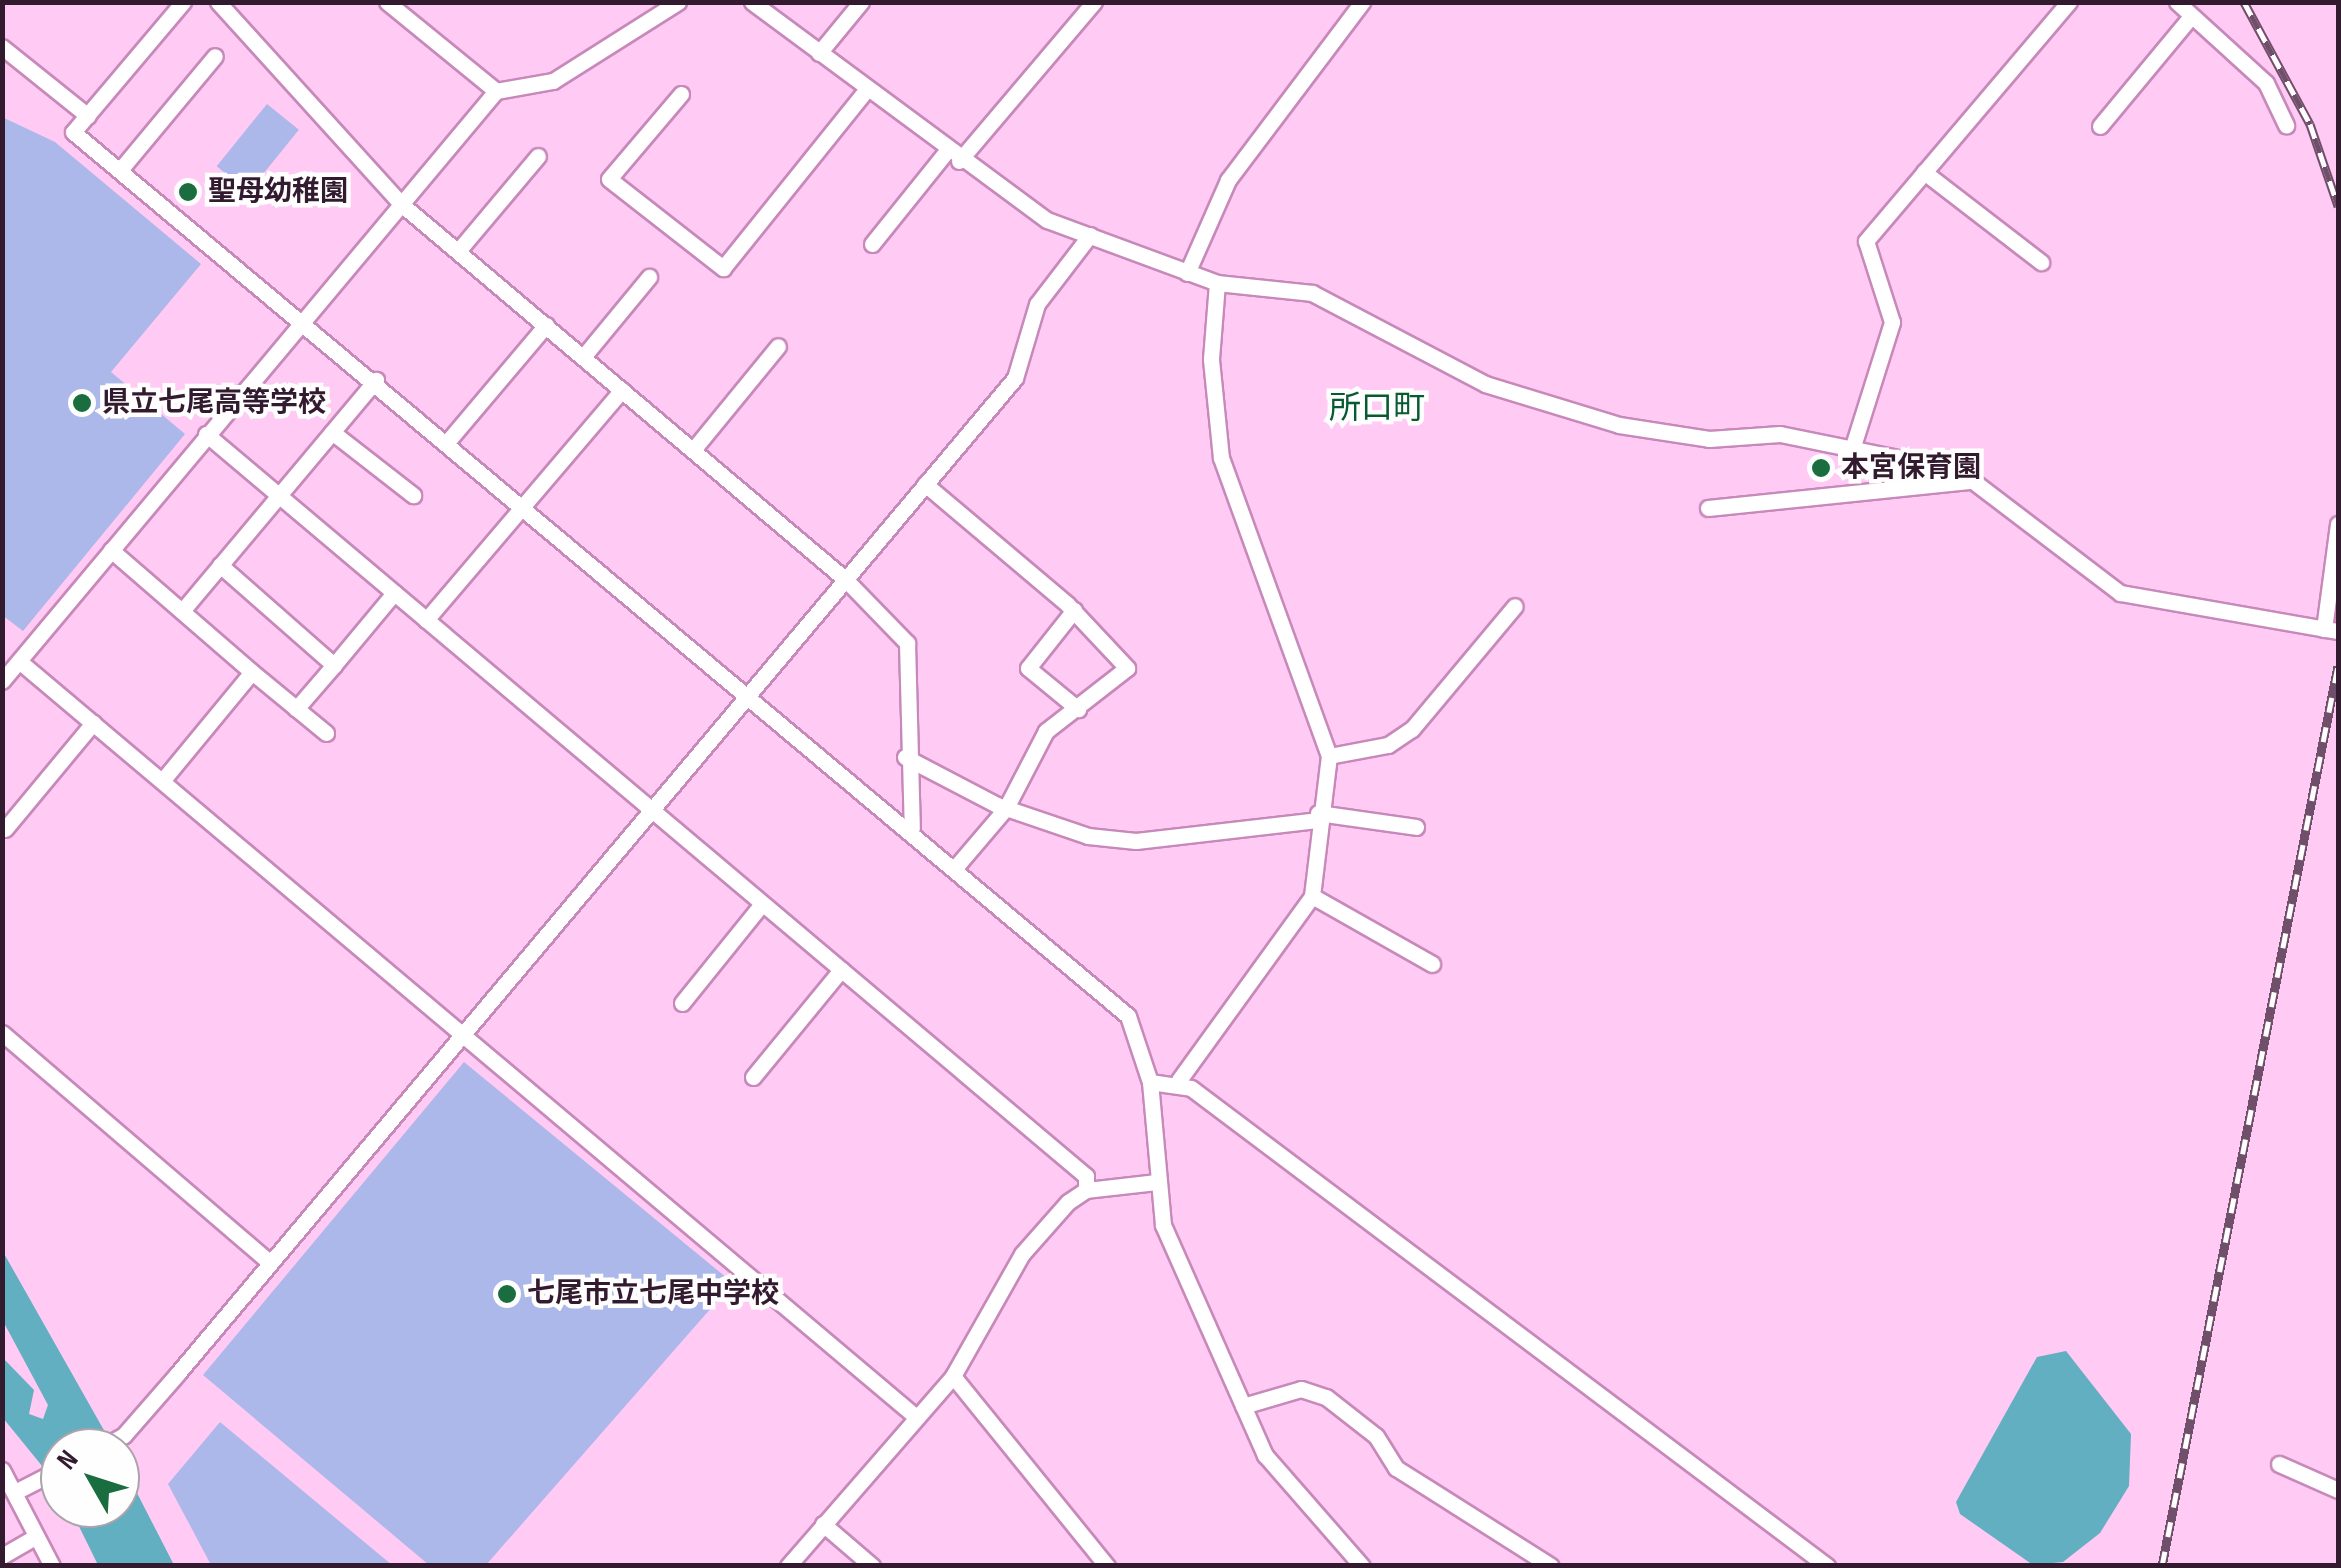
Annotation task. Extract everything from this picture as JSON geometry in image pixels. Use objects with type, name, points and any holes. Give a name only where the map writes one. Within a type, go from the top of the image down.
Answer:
[{"type":"street","points":[[183,2],[73,132],[376,380],[1128,1016],[1150,1082],[1156,1182],[1163,1225],[1265,1455],[1362,1566]]},
{"type":"street","points":[[218,2],[400,203],[846,580],[907,643],[905,757],[913,832]]},
{"type":"street","points":[[386,2],[496,91]]},
{"type":"street","points":[[2,681],[496,91],[553,81],[678,2]]},
{"type":"street","points":[[752,2],[1015,202],[1090,235],[1217,283],[1312,293],[1484,384],[1619,425],[1679,438],[1780,434],[1853,446],[1973,480],[2120,594],[2331,630],[2338,524]]},
{"type":"street","points":[[819,53],[861,2]]},
{"type":"street","points":[[872,244],[1094,2]]},
{"type":"street","points":[[1187,273],[1228,180],[1362,2]]},
{"type":"street","points":[[1853,446],[1892,322],[1866,241],[2069,2]]},
{"type":"street","points":[[2177,2],[2188,20],[2266,83],[2286,125]]},
{"type":"street","points":[[2100,126],[2188,20]]},
{"type":"street","points":[[2,47],[88,116]]},
{"type":"street","points":[[120,170],[215,56]]},
{"type":"street","points":[[681,94],[609,180],[723,268],[867,89]]},
{"type":"street","points":[[458,251],[538,156]]},
{"type":"street","points":[[1924,172],[2041,262]]},
{"type":"street","points":[[131,1428],[1021,370],[1037,304],[1090,235]]},
{"type":"street","points":[[583,357],[648,277]]},
{"type":"street","points":[[1179,1080],[1312,896],[1318,816],[1329,756],[1222,458],[1211,359],[1217,283]]},
{"type":"street","points":[[448,441],[546,326]]},
{"type":"street","points":[[693,450],[778,346]]},
{"type":"street","points":[[182,611],[376,380]]},
{"type":"street","points":[[426,620],[622,390]]},
{"type":"street","points":[[332,432],[413,496]]},
{"type":"street","points":[[206,434],[1086,1176],[1086,1190]]},
{"type":"street","points":[[1708,508],[1973,480]]},
{"type":"street","points":[[925,484],[1074,610],[1127,668],[1034,747],[1006,808],[954,870]]},
{"type":"street","points":[[111,550],[326,734]]},
{"type":"street","points":[[220,566],[334,665]]},
{"type":"street","points":[[296,708],[394,593]]},
{"type":"street","points":[[1329,756],[1388,745],[1412,728],[1516,606]]},
{"type":"street","points":[[1074,610],[1028,668],[1078,709]]},
{"type":"street","points":[[19,661],[916,1417]]},
{"type":"street","points":[[162,781],[252,672]]},
{"type":"street","points":[[5,828],[93,723]]},
{"type":"street","points":[[905,757],[1006,808],[1088,836],[1136,841],[1318,816],[1416,827]]},
{"type":"street","points":[[1312,896],[1432,964]]},
{"type":"street","points":[[682,1004],[762,904]]},
{"type":"street","points":[[753,1077],[841,970]]},
{"type":"street","points":[[2,1033],[270,1264]]},
{"type":"street","points":[[1150,1082],[1179,1080],[1827,1566]]},
{"type":"street","points":[[788,1566],[953,1376],[1022,1254],[1086,1190],[1156,1182]]},
{"type":"street","points":[[953,1376],[1106,1566]]},
{"type":"street","points":[[1243,1406],[1301,1388],[1326,1397],[1376,1436],[1396,1468],[1551,1566]]},
{"type":"street","points":[[2279,1464],[2338,1490]]},
{"type":"street","points":[[2,1470],[52,1566]]},
{"type":"street","points":[[15,1492],[40,1479]]},
{"type":"street","points":[[822,1524],[872,1566]]},
{"type":"street","points":[[2,1556],[36,1536]]},
{"type":"shaded area","points":[[267,104],[299,130],[249,192],[217,166]]},
{"type":"shaded area","name":"県立七尾高等学校","points":[[2,117],[55,142],[201,264],[111,372],[185,434],[23,631],[2,615]]},
{"type":"shaded area","points":[[464,1062],[733,1283],[486,1565],[429,1565],[203,1375]]},
{"type":"shaded area","points":[[2,1250],[103,1428],[40,1428],[40,1463],[3,1418],[3,1358],[34,1390],[29,1414],[43,1419],[48,1405],[3,1321]]},
{"type":"shaded area","points":[[2066,1351],[2131,1434],[2129,1486],[2100,1533],[2063,1562],[2033,1565],[1960,1514],[1956,1502],[2037,1357]]},
{"type":"shaded area","points":[[220,1422],[392,1565],[211,1565],[168,1484]]},
{"type":"shaded area","points":[[140,1499],[174,1565],[98,1565],[80,1528],[140,1528]]},
{"type":"railway","points":[[2244,2],[2310,124],[2338,206]]},
{"type":"railway","points":[[2162,1566],[2338,666]]},
{"type":"place","name":"聖母幼稚園","points":[[188,192]]},
{"type":"place","name":"県立七尾高等学校","points":[[82,403]]},
{"type":"place","name":"本宮保育園","points":[[1821,468]]},
{"type":"place","name":"七尾市立七尾中学校","points":[[507,1294]]},
{"type":"district","name":"所口町","points":[[1377,409]]}]
